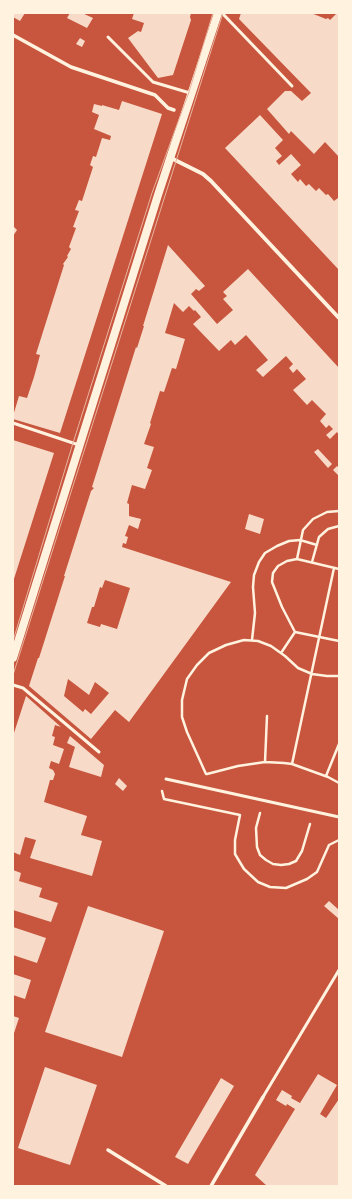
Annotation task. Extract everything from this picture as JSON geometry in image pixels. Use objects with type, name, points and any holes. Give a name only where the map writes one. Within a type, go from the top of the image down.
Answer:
[{"type":"main road","points":[[13,658],[15,647],[79,445],[218,13]]},
{"type":"street","points":[[13,35],[71,67],[155,95],[168,108],[174,110]]},
{"type":"street","points":[[171,158],[203,174],[212,181],[339,318]]},
{"type":"street","points":[[211,1186],[263,1097]]},
{"type":"street","points":[[108,1150],[166,1186]]},
{"type":"lane","points":[[222,13],[292,86]]},
{"type":"lane","points":[[108,37],[153,82],[193,94]]},
{"type":"lane","points":[[13,423],[79,445]]},
{"type":"lane","points":[[13,685],[23,688],[99,752]]},
{"type":"lane","points":[[166,779],[339,817]]},
{"type":"lane","points":[[263,1097],[339,970]]},
{"type":"path","points":[[297,559],[303,530],[313,519],[327,512],[339,511]]},
{"type":"path","points":[[312,562],[319,537],[328,529],[339,526]]},
{"type":"path","points":[[252,640],[255,613],[253,587],[254,575],[259,562],[265,553],[289,541],[300,540],[317,545]]},
{"type":"path","points":[[295,632],[272,582],[273,573],[278,566],[286,561],[297,559],[339,569]]},
{"type":"path","points":[[292,764],[334,568]]},
{"type":"path","points":[[295,632],[339,641]]},
{"type":"path","points":[[281,653],[295,632]]},
{"type":"path","points":[[213,789],[187,732],[182,717],[182,700],[187,679],[197,665],[209,653],[226,645],[252,640],[271,646],[298,668],[312,674],[339,676]]},
{"type":"path","points":[[265,762],[266,716]]},
{"type":"path","points":[[326,776],[339,744]]},
{"type":"path","points":[[206,774],[229,767],[265,762],[292,764],[326,776],[339,783]]},
{"type":"path","points":[[166,779],[162,790],[164,799],[240,815],[235,840],[236,854],[244,869],[258,882],[270,886],[286,888],[307,879],[317,872],[329,845],[339,840]]},
{"type":"path","points":[[264,800],[256,828],[256,840],[260,854],[273,864],[285,865],[296,860],[302,851],[313,812]]},
{"type":"building","points":[[13,13],[25,13],[20,21],[13,17]]},
{"type":"building","points":[[70,13],[82,13],[93,18],[87,28],[67,18]]},
{"type":"building","points":[[134,13],[191,13],[191,20],[173,75],[158,78],[128,38],[138,31],[141,32],[144,23],[132,19]]},
{"type":"building","points":[[241,13],[311,13],[330,20],[337,13],[339,13],[339,157],[325,142],[314,154],[291,131],[289,134],[267,109],[285,91],[291,91],[302,101],[311,93],[239,19]]},
{"type":"building","points":[[80,38],[85,41],[82,47],[76,44]]},
{"type":"building","points":[[122,101],[162,114],[60,433],[13,419],[13,416],[19,396],[27,398],[34,377],[40,355],[36,354],[64,265],[63,264],[71,249],[69,247],[76,228],[73,227],[79,211],[75,210],[79,200],[82,201],[93,167],[90,165],[93,156],[96,157],[102,138],[110,140],[111,136],[94,129],[99,115],[92,112],[94,104],[119,110]]},
{"type":"building","points":[[260,115],[283,140],[275,148],[282,156],[276,161],[279,165],[291,154],[301,165],[291,174],[298,182],[300,179],[306,186],[309,184],[316,191],[319,188],[326,195],[328,194],[334,201],[338,198],[339,199],[339,270],[225,148]]},
{"type":"building","points":[[13,226],[17,230],[13,236]]},
{"type":"building","points":[[168,245],[205,286],[199,291],[196,289],[191,294],[217,324],[233,310],[223,299],[227,296],[223,292],[248,269],[339,368],[339,435],[337,432],[330,439],[326,435],[333,429],[329,425],[326,428],[320,421],[326,414],[312,400],[307,405],[293,390],[306,379],[297,369],[293,373],[289,368],[293,364],[286,356],[263,377],[256,370],[268,360],[246,335],[235,345],[231,340],[219,351],[193,324],[201,317],[195,310],[194,311],[189,306],[183,312],[174,303],[165,333],[185,339],[176,369],[172,368],[164,392],[160,391],[144,444],[154,447],[147,468],[152,470],[145,489],[132,485],[127,503],[129,504],[129,516],[141,519],[138,529],[129,525],[125,536],[128,537],[126,544],[123,543],[122,547],[231,582],[129,722],[115,710],[91,739],[29,686],[91,491],[94,488],[92,487]],"holes":[[[105,580],[130,588],[117,629],[101,624],[100,627],[87,623],[100,587],[102,588]],[[68,679],[89,695],[95,682],[109,693],[91,714],[85,709],[83,712],[64,696]]]},
{"type":"building","points":[[13,440],[54,453],[13,582]]},
{"type":"building","points":[[318,449],[332,464],[328,468],[314,452]]},
{"type":"building","points":[[337,466],[339,468],[339,476],[333,470]]},
{"type":"building","points":[[249,514],[264,519],[260,534],[245,529]]},
{"type":"building","points":[[26,696],[61,727],[55,725],[52,736],[55,737],[53,745],[64,749],[59,764],[51,761],[49,768],[53,770],[55,774],[53,780],[50,780],[44,802],[87,816],[81,835],[102,841],[92,876],[30,858],[36,840],[25,837],[20,855],[13,852],[13,736]]},
{"type":"building","points":[[70,736],[104,765],[101,777],[69,767],[75,747],[67,743]]},
{"type":"building","points":[[119,778],[127,786],[123,791],[115,784]]},
{"type":"building","points":[[13,870],[21,873],[19,881],[42,888],[39,897],[58,903],[51,922],[13,910]]},
{"type":"building","points":[[329,901],[339,910],[339,919],[324,906]]},
{"type":"building","points":[[88,906],[164,931],[122,1057],[45,1032]]},
{"type":"building","points":[[13,927],[46,938],[37,963],[13,955]]},
{"type":"building","points":[[13,974],[31,980],[25,999],[13,995]]},
{"type":"building","points":[[13,1016],[19,1018],[13,1036]]},
{"type":"building","points":[[45,1067],[97,1085],[70,1165],[18,1148]]},
{"type":"building","points":[[318,1074],[337,1085],[320,1114],[326,1118],[339,1099],[339,1186],[267,1186],[255,1175],[295,1109],[276,1100],[282,1090],[292,1096],[291,1098],[300,1103]]},
{"type":"building","points":[[221,1078],[234,1086],[188,1164],[175,1157]]},
{"type":"tram line","points":[[13,641],[73,443],[152,193],[189,92],[213,13]]},
{"type":"tram line","points":[[13,675],[223,13]]}]
